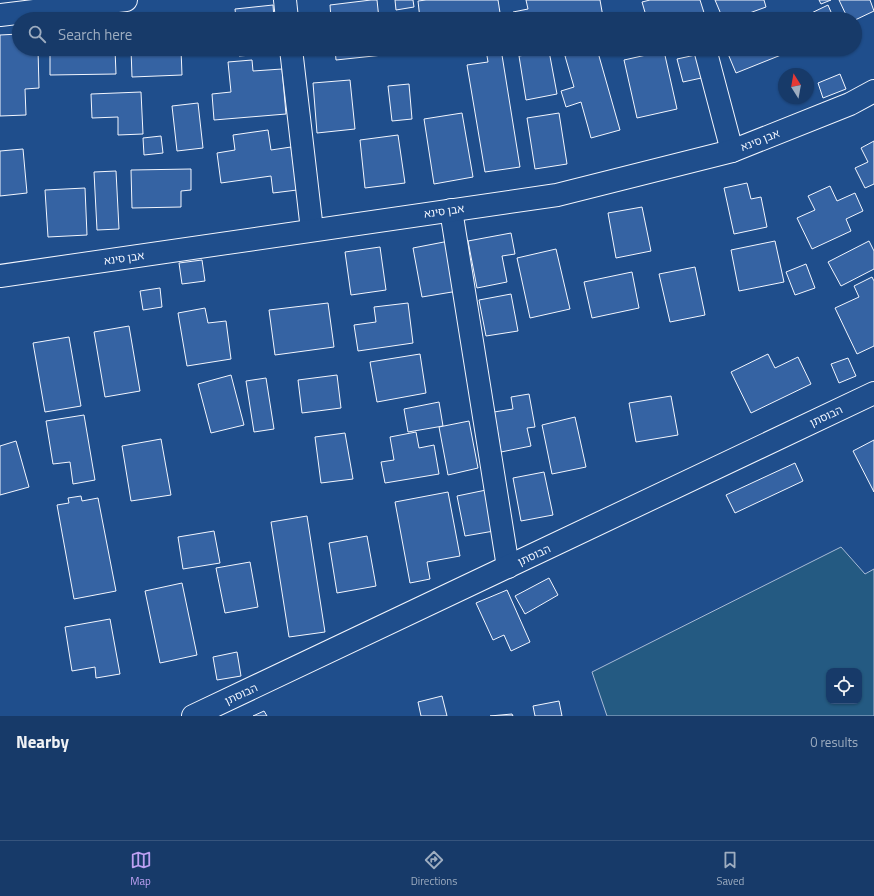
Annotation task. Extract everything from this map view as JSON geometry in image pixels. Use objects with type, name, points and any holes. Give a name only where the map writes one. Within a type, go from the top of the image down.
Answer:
[{"type":"street","points":[[32,12],[126,0]]},
{"type":"street","points":[[285,0],[286,12]]},
{"type":"street","points":[[0,16],[12,14]]},
{"type":"street","points":[[292,56],[312,230]]},
{"type":"street","points":[[707,56],[732,151]]},
{"type":"street","name":"אבן סינא","points":[[0,276],[557,195],[732,151],[850,104],[874,91]]},
{"type":"street","points":[[451,210],[508,567]]},
{"type":"street","name":"הבוסתן","points":[[193,716],[874,393]]},
{"type":"shaded area","points":[[841,547],[865,574],[874,569],[874,716],[607,716],[592,672]]},
{"type":"building","points":[[377,0],[378,12],[330,12],[330,5]]},
{"type":"building","points":[[395,0],[413,0],[414,7],[396,10]]},
{"type":"building","points":[[498,0],[500,12],[419,12],[418,1]]},
{"type":"building","points":[[526,0],[600,0],[602,12],[513,12],[528,9]]},
{"type":"building","points":[[650,0],[700,0],[704,12],[645,12],[642,2]]},
{"type":"building","points":[[715,0],[764,0],[766,7],[752,12],[720,12]]},
{"type":"building","points":[[819,0],[831,0],[821,4]]},
{"type":"building","points":[[839,0],[870,0],[874,11],[862,17],[862,12],[845,12]]},
{"type":"building","points":[[273,5],[274,12],[235,12],[235,9]]},
{"type":"building","points":[[828,5],[831,12],[814,12]]},
{"type":"building","points":[[12,34],[12,56],[38,56],[39,88],[25,89],[26,115],[0,116],[0,35]]},
{"type":"building","points":[[50,56],[115,56],[116,74],[50,75]]},
{"type":"building","points":[[131,56],[181,56],[182,75],[132,77]]},
{"type":"building","points":[[336,56],[374,56],[336,60]]},
{"type":"building","points":[[487,56],[502,56],[520,167],[485,172],[467,65],[488,62]]},
{"type":"building","points":[[519,56],[550,56],[557,94],[526,100]]},
{"type":"building","points":[[565,56],[599,56],[620,130],[591,138],[581,102],[566,107],[561,91],[574,87]]},
{"type":"building","points":[[642,56],[665,56],[677,109],[637,118],[624,60]]},
{"type":"building","points":[[691,56],[701,56],[706,77],[683,82],[677,59]]},
{"type":"building","points":[[729,56],[778,56],[736,73]]},
{"type":"building","points":[[252,60],[253,71],[282,69],[286,114],[214,120],[212,94],[231,92],[228,62]]},
{"type":"building","points":[[840,74],[846,89],[823,98],[818,83]]},
{"type":"building","points":[[350,80],[355,129],[317,133],[313,83]]},
{"type":"building","points":[[409,84],[412,119],[392,121],[388,86]]},
{"type":"building","points":[[141,92],[143,134],[118,135],[118,117],[92,118],[91,94]]},
{"type":"building","points":[[198,103],[203,148],[177,151],[172,106]]},
{"type":"building","points":[[462,113],[473,177],[434,184],[424,119]]},
{"type":"building","points":[[559,113],[567,164],[535,169],[527,118]]},
{"type":"building","points":[[268,130],[271,150],[291,147],[297,190],[273,193],[271,176],[221,183],[217,153],[235,150],[233,135]]},
{"type":"building","points":[[398,135],[405,183],[365,188],[360,140]]},
{"type":"building","points":[[161,136],[163,153],[144,155],[143,138]]},
{"type":"building","points":[[874,141],[874,184],[865,188],[855,168],[868,162],[861,148]]},
{"type":"building","points":[[23,149],[27,193],[0,196],[0,151]]},
{"type":"building","points":[[191,169],[191,190],[181,191],[181,207],[132,208],[131,170]]},
{"type":"building","points":[[116,171],[119,229],[97,230],[94,172]]},
{"type":"building","points":[[747,183],[751,199],[761,197],[767,227],[734,234],[724,188]]},
{"type":"building","points":[[830,186],[837,201],[855,193],[863,211],[846,219],[851,231],[812,249],[797,218],[815,210],[808,196]]},
{"type":"building","points":[[85,188],[87,235],[48,237],[45,190]]},
{"type":"building","points":[[642,207],[651,251],[616,258],[608,213]]},
{"type":"building","points":[[511,233],[515,254],[502,256],[507,282],[477,288],[468,241]]},
{"type":"building","points":[[449,241],[458,291],[422,297],[413,248]]},
{"type":"building","points":[[775,241],[784,282],[739,291],[731,250]]},
{"type":"building","points":[[869,241],[874,251],[874,269],[841,286],[828,262]]},
{"type":"building","points":[[380,247],[386,290],[351,295],[345,252]]},
{"type":"building","points":[[556,249],[570,309],[530,318],[517,258]]},
{"type":"building","points":[[202,260],[205,281],[182,284],[179,263]]},
{"type":"building","points":[[806,264],[815,288],[795,295],[786,272]]},
{"type":"building","points":[[695,267],[705,315],[670,322],[659,274]]},
{"type":"building","points":[[632,272],[639,308],[592,318],[584,282]]},
{"type":"building","points":[[872,277],[874,281],[874,346],[857,354],[835,308],[859,297],[854,286]]},
{"type":"building","points":[[160,288],[162,307],[143,310],[140,291]]},
{"type":"building","points":[[511,294],[518,331],[486,336],[479,300]]},
{"type":"building","points":[[328,303],[334,347],[275,355],[269,310]]},
{"type":"building","points":[[408,303],[413,343],[358,351],[354,325],[376,322],[374,307]]},
{"type":"building","points":[[205,308],[208,323],[226,321],[231,359],[187,366],[178,313]]},
{"type":"building","points":[[129,326],[140,391],[105,397],[94,332]]},
{"type":"building","points":[[69,337],[81,406],[45,412],[33,343]]},
{"type":"building","points":[[420,354],[426,393],[377,402],[370,362]]},
{"type":"building","points":[[768,354],[775,368],[798,357],[811,384],[751,413],[731,372]]},
{"type":"building","points":[[848,358],[856,376],[839,383],[831,364]]},
{"type":"building","points":[[231,375],[244,425],[211,433],[198,384]]},
{"type":"building","points":[[337,375],[341,408],[302,413],[298,380]]},
{"type":"building","points":[[266,378],[274,429],[254,432],[246,381]]},
{"type":"building","points":[[529,394],[535,427],[527,428],[531,446],[501,452],[494,412],[513,409],[511,397]]},
{"type":"building","points":[[671,396],[678,435],[636,442],[629,403]]},
{"type":"building","points":[[439,402],[443,426],[408,432],[404,409]]},
{"type":"building","points":[[84,415],[95,480],[73,484],[70,462],[53,464],[46,421]]},
{"type":"building","points":[[575,417],[586,467],[552,474],[542,425]]},
{"type":"building","points":[[469,421],[478,468],[448,475],[439,427]]},
{"type":"building","points":[[416,432],[419,448],[434,445],[439,474],[385,483],[381,462],[394,460],[390,437]]},
{"type":"building","points":[[345,433],[353,479],[321,483],[315,437]]},
{"type":"building","points":[[161,439],[171,495],[131,501],[122,446]]},
{"type":"building","points":[[874,440],[874,492],[853,451]]},
{"type":"building","points":[[16,441],[29,487],[0,495],[0,446]]},
{"type":"building","points":[[795,463],[803,481],[735,513],[726,495]]},
{"type":"building","points":[[544,472],[553,515],[521,521],[513,478]]},
{"type":"building","points":[[486,490],[494,531],[465,536],[457,496]]},
{"type":"building","points":[[448,492],[460,556],[427,562],[430,579],[410,583],[395,502]]},
{"type":"building","points":[[81,496],[82,501],[98,498],[116,591],[74,599],[57,505],[69,503],[68,498]]},
{"type":"building","points":[[307,516],[325,632],[289,637],[271,522]]},
{"type":"building","points":[[214,531],[220,563],[183,569],[178,537]]},
{"type":"building","points":[[367,536],[376,586],[337,593],[329,543]]},
{"type":"building","points":[[250,562],[258,607],[225,613],[216,568]]},
{"type":"building","points":[[549,578],[558,595],[525,614],[515,596]]},
{"type":"building","points":[[182,583],[197,655],[160,663],[145,591]]},
{"type":"building","points":[[507,590],[530,642],[511,651],[504,635],[493,640],[476,603]]},
{"type":"building","points":[[110,619],[120,674],[96,678],[95,667],[72,671],[65,627]]},
{"type":"building","points":[[237,652],[241,676],[217,680],[213,657]]},
{"type":"building","points":[[442,696],[447,716],[421,716],[418,702]]},
{"type":"building","points":[[559,701],[562,716],[535,716],[533,706]]},
{"type":"building","points":[[264,711],[267,716],[253,716]]},
{"type":"building","points":[[512,714],[513,716],[490,716]]}]
